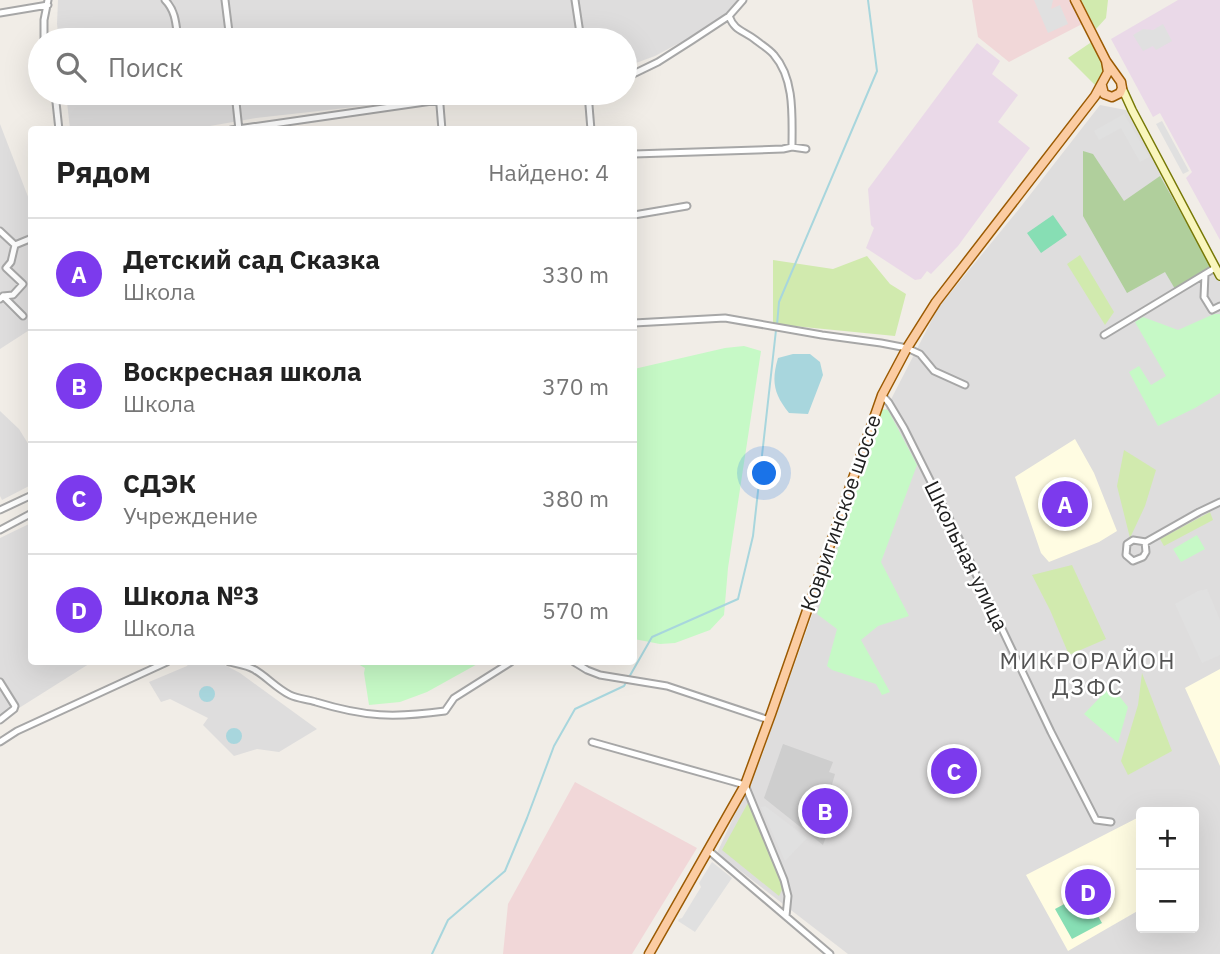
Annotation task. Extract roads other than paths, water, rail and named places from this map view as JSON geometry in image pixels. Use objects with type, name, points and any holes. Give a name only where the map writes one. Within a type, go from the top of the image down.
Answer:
[{"type":"main road","points":[[1075,0],[1106,61],[1121,82],[1132,110],[1220,276]]},
{"type":"main road","points":[[1106,61],[1108,67],[1103,91],[1132,110]]},
{"type":"main road","points":[[1104,82],[1111,76],[1117,78]]},
{"type":"main road","name":"Ковригинское шоссе","points":[[649,954],[745,785],[882,395],[936,302],[1090,104],[1104,82]]},
{"type":"main road","points":[[1109,96],[1120,93],[1122,88]]},
{"type":"main road","name":"Ковригинское шоссе","points":[[1090,104],[1101,96],[1109,96]]},
{"type":"street","points":[[165,0],[171,6],[176,28]]},
{"type":"street","points":[[225,0],[228,28]]},
{"type":"street","points":[[575,0],[579,28]]},
{"type":"street","points":[[637,72],[729,16],[743,0]]},
{"type":"street","points":[[0,13],[48,2],[44,28]]},
{"type":"street","points":[[729,16],[732,26],[754,38],[774,55],[782,69],[788,83],[792,113],[792,147]]},
{"type":"street","points":[[56,105],[59,126]]},
{"type":"street","points":[[235,105],[236,126]]},
{"type":"street","points":[[254,126],[384,105]]},
{"type":"street","points":[[440,105],[442,126]]},
{"type":"street","points":[[588,105],[591,126]]},
{"type":"street","points":[[637,154],[792,147],[806,149]]},
{"type":"street","points":[[637,214],[687,206]]},
{"type":"street","points":[[0,231],[15,245]]},
{"type":"street","points":[[15,245],[28,239]]},
{"type":"street","points":[[1,298],[13,295],[23,284],[3,266],[11,262],[15,245]]},
{"type":"street","points":[[1104,335],[1215,268]]},
{"type":"street","points":[[1205,274],[1204,297],[1212,310],[1220,306]]},
{"type":"street","points":[[1,298],[23,316]]},
{"type":"street","points":[[637,324],[725,318],[907,348],[920,354],[934,371],[965,385]]},
{"type":"street","name":"Школьная улица","points":[[882,395],[904,428],[1096,820],[1111,822]]},
{"type":"street","points":[[0,510],[28,497]]},
{"type":"street","points":[[1145,542],[1146,552],[1143,557],[1133,561],[1126,555],[1127,544],[1133,540],[1145,542],[1220,502]]},
{"type":"street","points":[[0,530],[28,515]]},
{"type":"street","points":[[0,742],[161,665]]},
{"type":"street","points":[[242,665],[258,671],[275,687],[292,696],[334,709],[386,716],[410,716],[445,711],[454,698],[506,665]]},
{"type":"street","points":[[579,665],[600,675],[667,686],[769,720]]},
{"type":"street","points":[[0,681],[15,706],[9,715],[0,720]]},
{"type":"street","points":[[592,742],[745,785],[784,880],[788,896],[786,916]]},
{"type":"street","points":[[708,850],[830,954]]},
{"type":"water","points":[[793,354],[810,354],[820,362],[823,375],[808,414],[789,413],[775,387],[778,358]]},
{"type":"water","points":[[204,686],[210,686],[215,694],[213,700],[204,702],[199,697],[199,691]]},
{"type":"water","points":[[231,728],[237,728],[242,736],[240,742],[231,744],[226,739],[226,733]]},
{"type":"waterway","points":[[777,325],[779,302],[877,71],[868,0]]},
{"type":"waterway","points":[[637,663],[652,637],[738,599],[753,536],[776,330]]},
{"type":"waterway","points":[[432,954],[448,920],[505,871],[554,746],[575,709],[624,686],[636,665]]},
{"type":"place","name":"Детский сад Сказка","points":[[1065,504]]},
{"type":"place","name":"СДЭК","points":[[954,771]]},
{"type":"place","name":"Воскресная школа","points":[[825,811]]},
{"type":"place","name":"Школа №3","points":[[1088,892]]},
{"type":"district","name":"МИКРОРАЙОН ДЗФС","points":[[1088,674]]}]
